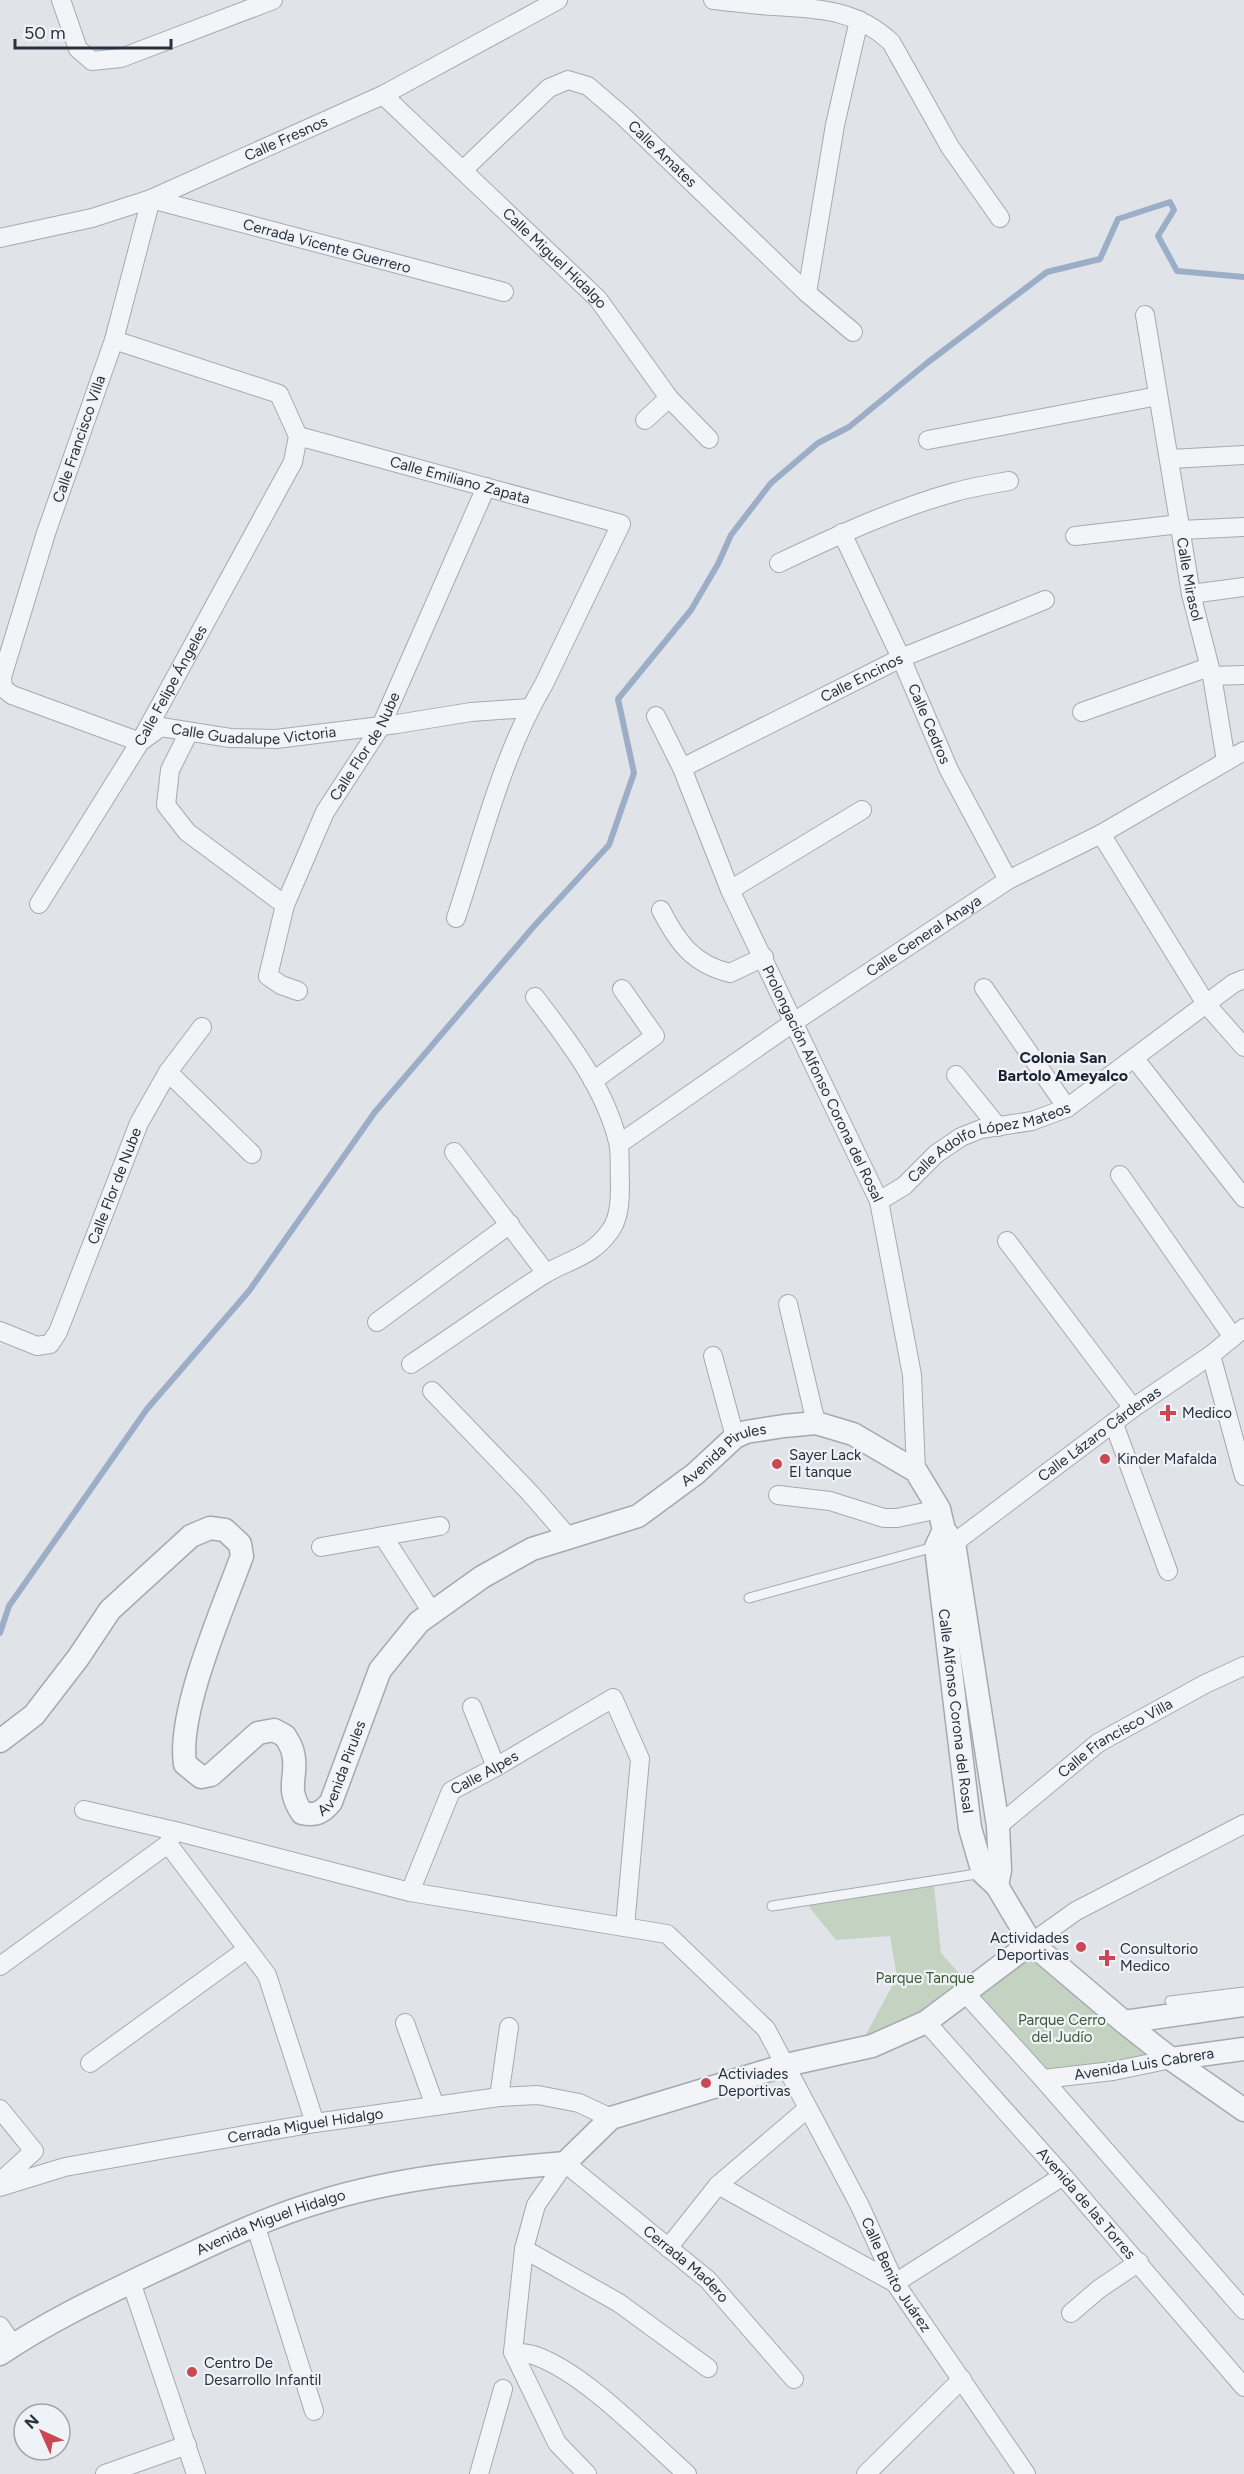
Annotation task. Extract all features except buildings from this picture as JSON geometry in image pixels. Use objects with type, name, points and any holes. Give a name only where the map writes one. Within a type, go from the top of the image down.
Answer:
[{"type":"street","points":[[61,0],[78,49],[92,61],[121,58],[273,0]]},
{"type":"street","name":"Calle Fresnos","points":[[0,238],[92,218],[151,200],[383,95],[558,0]]},
{"type":"street","points":[[713,0],[830,10],[877,29],[891,42],[950,147],[1000,218]]},
{"type":"street","points":[[807,293],[835,125],[859,20]]},
{"type":"street","name":"Calle Amates","points":[[463,170],[549,88],[568,80],[588,86],[623,116],[807,293],[853,332]]},
{"type":"street","name":"Calle Miguel Hidalgo","points":[[383,95],[598,299],[669,398],[708,439]]},
{"type":"street","name":"Cerrada Vicente Guerrero","points":[[151,200],[504,292]]},
{"type":"street","name":"Calle Francisco Villa","points":[[140,742],[12,695],[3,688],[2,677],[46,533],[114,340],[151,200]]},
{"type":"street","name":"Calle Mirasol","points":[[1145,315],[1171,459],[1191,594],[1210,672],[1226,761]]},
{"type":"street","points":[[114,340],[279,394],[298,436]]},
{"type":"street","points":[[928,440],[1158,396]]},
{"type":"street","points":[[645,420],[669,398]]},
{"type":"street","name":"Calle Felipe Ángeles","points":[[39,904],[140,742],[293,462],[298,436]]},
{"type":"street","name":"Calle Emiliano Zapata","points":[[298,436],[621,524],[544,684],[530,708]]},
{"type":"street","points":[[1171,459],[1244,455]]},
{"type":"street","points":[[779,563],[842,533],[921,502],[957,491],[1009,481]]},
{"type":"street","name":"Calle Flor de Nube","points":[[298,992],[281,985],[268,976],[285,905],[325,812],[381,726],[486,487]]},
{"type":"street","points":[[1075,536],[1180,527],[1244,527]]},
{"type":"street","name":"Calle Cedros","points":[[842,533],[902,658],[949,770],[1008,880]]},
{"type":"street","points":[[1191,594],[1244,586]]},
{"type":"street","name":"Calle Encinos","points":[[682,768],[902,658],[1045,600]]},
{"type":"street","points":[[1082,712],[1210,672],[1243,675]]},
{"type":"street","points":[[456,918],[508,760],[530,708]]},
{"type":"street","name":"Calle Guadalupe Victoria","points":[[140,742],[161,727],[230,738],[276,739],[471,712],[530,708]]},
{"type":"street","name":"Prolongación Alfonso Corona del Rosal","points":[[656,716],[682,768],[730,890],[879,1201],[912,1375],[916,1471]]},
{"type":"street","points":[[189,732],[170,770],[166,805],[187,832],[285,905]]},
{"type":"street","name":"Calle General Anaya","points":[[619,1144],[794,1022],[1008,880],[1101,834],[1244,751]]},
{"type":"street","points":[[730,890],[862,810]]},
{"type":"street","points":[[1101,834],[1206,1004],[1244,1047]]},
{"type":"street","points":[[661,910],[673,933],[695,959],[712,969],[730,973],[764,957]]},
{"type":"street","name":"Calle Adolfo López Mateos","points":[[879,1201],[904,1186],[936,1154],[961,1137],[981,1129],[1032,1121],[1067,1108],[1234,983],[1244,979]]},
{"type":"street","points":[[984,988],[1067,1108]]},
{"type":"street","points":[[593,1081],[655,1036],[622,989]]},
{"type":"street","points":[[411,1364],[546,1273],[575,1261],[592,1249],[611,1230],[620,1203],[619,1144],[609,1115],[593,1081],[560,1029],[535,997]]},
{"type":"street","name":"Calle Flor de Nube","points":[[0,1330],[36,1346],[50,1344],[58,1332],[139,1123],[168,1072],[202,1027]]},
{"type":"street","points":[[1135,1059],[1244,1198]]},
{"type":"street","points":[[168,1072],[252,1154]]},
{"type":"street","points":[[956,1075],[998,1127]]},
{"type":"street","points":[[454,1152],[546,1273]]},
{"type":"street","points":[[1120,1175],[1238,1332]]},
{"type":"street","points":[[377,1322],[510,1224]]},
{"type":"street","points":[[1007,1241],[1132,1408]]},
{"type":"street","points":[[789,1304],[816,1423]]},
{"type":"street","name":"Calle Lázaro Cárdenas","points":[[943,1532],[1114,1424],[1132,1408],[1211,1355],[1238,1332]]},
{"type":"street","points":[[1211,1355],[1244,1476]]},
{"type":"street","points":[[713,1356],[734,1433]]},
{"type":"street","points":[[432,1391],[530,1493],[570,1539]]},
{"type":"street","name":"Avenida Pirules","points":[[0,1741],[34,1715],[78,1658],[110,1610],[192,1536],[210,1528],[225,1530],[240,1544],[242,1556],[195,1687],[183,1749],[185,1764],[201,1777],[211,1775],[258,1733],[274,1731],[285,1736],[294,1754],[292,1785],[294,1801],[302,1813],[312,1815],[323,1811],[331,1802],[380,1670],[411,1631],[432,1612],[482,1576],[532,1549],[638,1516],[695,1474],[734,1433],[816,1423],[853,1434],[916,1471]]},
{"type":"street","points":[[1114,1424],[1168,1572]]},
{"type":"street","name":"Calle Alfonso Corona del Rosal","points":[[916,1471],[943,1532],[998,1826],[1000,1870],[990,1880]]},
{"type":"street","points":[[778,1495],[830,1501],[884,1518],[897,1518],[943,1532]]},
{"type":"street","points":[[321,1547],[440,1526]]},
{"type":"street","name":"Calle Alfonso Corona del Rosal","points":[[943,1532],[970,1828],[990,1880],[1031,1943],[1171,2059],[1244,2110]]},
{"type":"street","points":[[382,1536],[432,1612]]},
{"type":"street","name":"Calle Francisco Villa","points":[[998,1826],[1098,1743],[1205,1684],[1244,1666]]},
{"type":"street","name":"Calle Alpes","points":[[410,1892],[451,1791],[613,1698],[640,1759],[625,1927]]},
{"type":"street","points":[[472,1707],[496,1767]]},
{"type":"street","points":[[84,1810],[171,1837],[410,1892],[668,1934],[766,2029],[786,2065]]},
{"type":"street","points":[[587,2474],[557,2443],[523,2377],[513,2352],[524,2249],[536,2205],[565,2163],[611,2118],[786,2065],[872,2046],[926,2022],[1076,1911],[1244,1824]]},
{"type":"street","points":[[171,1837],[246,1950],[267,1975],[315,2123]]},
{"type":"street","points":[[0,1966],[171,1837]]},
{"type":"street","points":[[90,2063],[246,1950]]},
{"type":"street","points":[[966,1994],[1244,2310]]},
{"type":"street","points":[[1124,2022],[1244,2005]]},
{"type":"street","name":"Avenida de las Torres","points":[[926,2022],[1138,2262],[1244,2387]]},
{"type":"street","points":[[405,2023],[435,2106]]},
{"type":"street","points":[[500,2097],[509,2027]]},
{"type":"street","name":"Avenida Luis Cabrera","points":[[1043,2079],[1113,2071],[1171,2059],[1244,2049]]},
{"type":"street","name":"Calle Benito Juárez","points":[[786,2065],[807,2109],[860,2206],[896,2283],[1026,2474]]},
{"type":"street","name":"Cerrada Miguel Hidalgo","points":[[0,2187],[64,2167],[315,2123],[500,2097],[538,2095],[579,2103],[611,2118]]},
{"type":"street","points":[[0,2109],[34,2151],[0,2182]]},
{"type":"street","points":[[668,2248],[718,2184],[807,2109]]},
{"type":"street","name":"Avenida Miguel Hidalgo","points":[[7,2350],[131,2282],[255,2224],[320,2201],[418,2179],[486,2169],[565,2163]]},
{"type":"street","name":"Cerrada Madero","points":[[565,2163],[708,2280],[794,2379]]},
{"type":"street","points":[[718,2184],[896,2283],[1063,2176]]},
{"type":"street","points":[[255,2224],[314,2411]]},
{"type":"street","points":[[524,2249],[619,2303],[708,2368]]},
{"type":"street","points":[[1071,2313],[1099,2289],[1138,2262]]},
{"type":"street","points":[[131,2282],[196,2474]]},
{"type":"street","points":[[0,2326],[7,2350]]},
{"type":"street","points":[[513,2352],[535,2355],[587,2385],[687,2474]]},
{"type":"street","points":[[877,2470],[962,2379]]},
{"type":"street","points":[[485,2471],[503,2389]]},
{"type":"street","points":[[105,2474],[188,2445]]},
{"type":"lane","points":[[749,1598],[943,1532]]},
{"type":"lane","points":[[772,1906],[990,1880]]},
{"type":"lane","points":[[1170,2001],[1244,1992]]},
{"type":"green space","name":"Parque Tanque","points":[[934,1886],[941,1953],[967,1982],[925,2013],[864,2038],[897,1977],[890,1936],[836,1940],[806,1903]]},
{"type":"green space","name":"Parque Cerro del Judío","points":[[1032,1952],[1154,2056],[1045,2071],[976,1994]]},
{"type":"waterway","points":[[0,1633],[9,1606],[147,1409],[249,1291],[375,1112],[535,925],[609,845],[634,773],[618,699],[691,610],[718,564],[731,535],[771,483],[818,443],[849,427],[927,363],[1047,272],[1100,259],[1118,219],[1170,202],[1174,210],[1158,236],[1177,271],[1244,277]]},
{"type":"place","name":"Medico","points":[[1168,1413]]},
{"type":"place","name":"Kinder Mafalda","points":[[1105,1459]]},
{"type":"place","name":"Sayer Lack El tanque","points":[[777,1464]]},
{"type":"place","name":"Actividades Deportivas","points":[[1081,1947]]},
{"type":"place","name":"Consultorio Medico","points":[[1107,1958]]},
{"type":"place","name":"Activiades Deportivas","points":[[706,2083]]},
{"type":"place","name":"Centro De Desarrollo Infantil","points":[[192,2372]]},
{"type":"district","name":"Colonia San Bartolo Ameyalco","points":[[1063,1066]]}]
